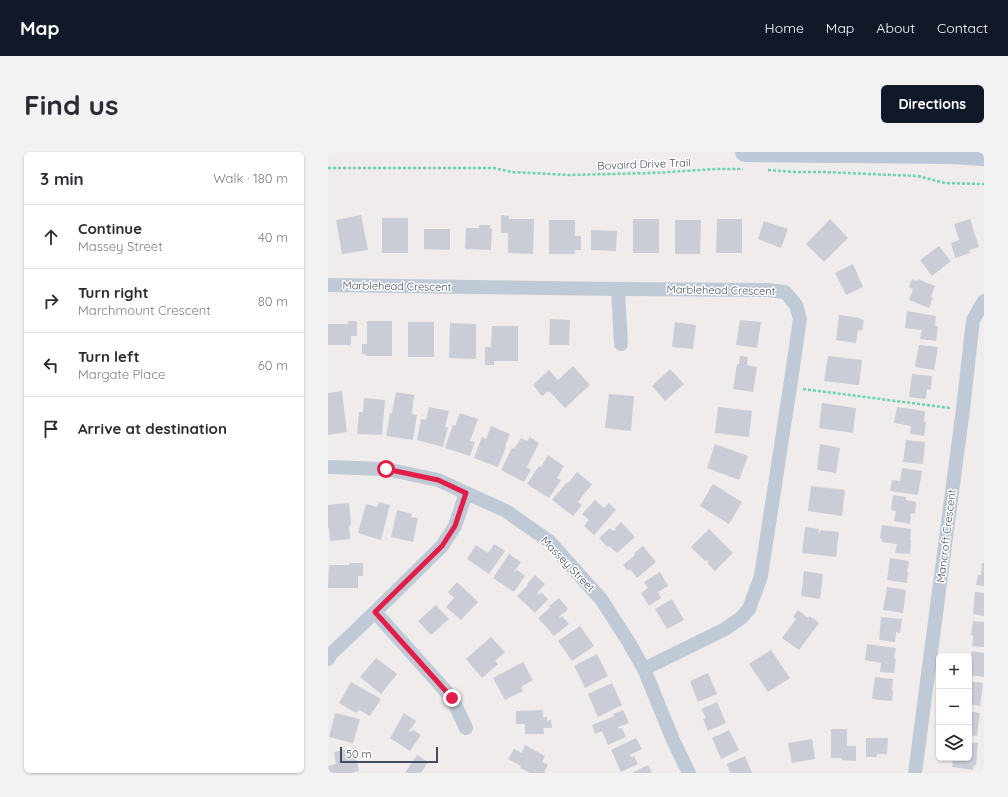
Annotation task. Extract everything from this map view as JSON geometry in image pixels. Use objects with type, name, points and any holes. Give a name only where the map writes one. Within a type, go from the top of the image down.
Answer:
[{"type":"main road","points":[[746,160],[951,154],[984,156]]},
{"type":"street","name":"Marblehead Crescent","points":[[328,285],[768,290],[785,292],[796,305],[800,318],[761,576],[749,609],[741,618],[726,629],[644,669]]},
{"type":"street","points":[[618,289],[621,344]]},
{"type":"street","name":"Mancroft Crescent","points":[[915,773],[972,320],[984,301]]},
{"type":"street","name":"Massey Street","points":[[328,467],[386,469],[438,480],[506,511],[549,541],[602,599],[644,669],[673,740],[689,773]]},
{"type":"street","points":[[328,659],[331,654],[442,546],[455,526],[466,493]]},
{"type":"street","points":[[375,612],[452,698],[466,728]]},
{"type":"path","name":"Bovaird Drive Trail","points":[[328,168],[494,168],[512,172],[569,175],[653,173],[716,169],[746,160]]},
{"type":"path","points":[[762,170],[918,176],[945,183],[984,184]]},
{"type":"path","points":[[790,387],[962,409]]},
{"type":"building","points":[[361,215],[368,250],[342,254],[336,220]]},
{"type":"building","points":[[501,215],[509,216],[509,219],[534,219],[533,254],[508,253],[508,233],[501,233]]},
{"type":"building","points":[[382,218],[408,218],[408,253],[382,253]]},
{"type":"building","points":[[633,219],[659,219],[659,253],[633,253]]},
{"type":"building","points":[[717,219],[742,219],[742,253],[716,253]]},
{"type":"building","points":[[830,219],[848,238],[824,262],[806,244]]},
{"type":"building","points":[[970,219],[979,247],[969,250],[970,253],[955,258],[951,243],[959,240],[954,224]]},
{"type":"building","points":[[549,220],[575,220],[575,236],[581,236],[581,250],[575,250],[575,254],[549,254]]},
{"type":"building","points":[[675,220],[701,220],[700,254],[675,254]]},
{"type":"building","points":[[764,221],[788,229],[781,248],[758,239]]},
{"type":"building","points":[[479,225],[491,225],[491,250],[465,249],[466,228],[479,228]]},
{"type":"building","points":[[424,229],[450,229],[450,250],[424,249]]},
{"type":"building","points":[[591,230],[617,231],[616,251],[591,250]]},
{"type":"building","points":[[939,246],[951,261],[932,276],[920,260]]},
{"type":"building","points":[[853,264],[863,287],[846,295],[835,273]]},
{"type":"building","points":[[912,279],[917,281],[918,279],[935,286],[929,308],[909,300],[913,289],[909,287]]},
{"type":"building","points":[[907,311],[936,316],[935,326],[938,326],[936,341],[920,339],[922,330],[905,328]]},
{"type":"building","points":[[839,315],[864,320],[862,331],[858,330],[856,343],[836,340]]},
{"type":"building","points":[[550,319],[570,320],[569,345],[549,345]]},
{"type":"building","points":[[740,320],[761,322],[757,348],[736,345]]},
{"type":"building","points":[[348,321],[357,321],[357,336],[351,336],[351,345],[328,345],[328,324],[348,324]]},
{"type":"building","points":[[367,321],[392,321],[392,356],[366,356],[366,354],[362,354],[362,344],[367,344]]},
{"type":"building","points":[[408,322],[434,322],[434,357],[408,357]]},
{"type":"building","points":[[675,322],[696,325],[693,349],[672,347]]},
{"type":"building","points":[[450,323],[476,324],[476,359],[449,358]]},
{"type":"building","points":[[492,326],[518,326],[518,361],[494,361],[494,365],[485,365],[485,347],[491,347]]},
{"type":"building","points":[[919,345],[938,347],[934,370],[915,367]]},
{"type":"building","points":[[740,356],[748,357],[747,365],[757,367],[753,392],[733,389],[737,364],[739,364]]},
{"type":"building","points":[[828,356],[862,360],[859,385],[824,381]]},
{"type":"building","points":[[573,366],[590,385],[565,408],[550,392],[549,393],[548,391],[542,396],[533,385],[549,370],[558,380]]},
{"type":"building","points":[[670,369],[684,384],[665,401],[652,386]]},
{"type":"building","points":[[912,374],[932,376],[931,390],[927,389],[926,399],[909,397]]},
{"type":"building","points":[[342,391],[347,432],[328,435],[328,393]]},
{"type":"building","points":[[396,392],[414,395],[412,414],[417,415],[413,440],[386,436]]},
{"type":"building","points":[[609,394],[634,396],[631,431],[605,428]]},
{"type":"building","points":[[364,398],[385,400],[382,435],[357,434],[359,412],[363,412]]},
{"type":"building","points":[[822,403],[856,408],[853,433],[819,428]]},
{"type":"building","points":[[429,407],[449,411],[445,427],[448,427],[443,447],[417,440],[421,419],[426,420]]},
{"type":"building","points":[[718,407],[752,411],[749,437],[715,433]]},
{"type":"building","points":[[897,407],[925,411],[924,422],[926,422],[924,436],[910,434],[911,426],[894,423]]},
{"type":"building","points":[[460,413],[478,419],[470,441],[475,442],[470,456],[445,448],[453,425],[455,426]]},
{"type":"building","points":[[491,426],[510,434],[498,467],[474,458],[482,437],[486,439]]},
{"type":"building","points":[[530,437],[539,443],[527,467],[531,470],[524,482],[501,470],[512,448],[514,449],[521,438],[527,441]]},
{"type":"building","points":[[906,440],[925,442],[923,464],[903,462]]},
{"type":"building","points":[[715,444],[748,456],[739,480],[707,468]]},
{"type":"building","points":[[820,444],[840,448],[836,473],[817,470]]},
{"type":"building","points":[[548,455],[564,466],[557,478],[561,480],[549,498],[527,484],[539,466],[541,467]]},
{"type":"building","points":[[902,468],[922,471],[918,495],[890,491],[892,480],[900,481]]},
{"type":"building","points":[[577,472],[592,484],[578,502],[582,505],[573,516],[552,500]]},
{"type":"building","points":[[713,484],[742,502],[729,524],[700,506]]},
{"type":"building","points":[[811,486],[845,490],[842,516],[808,511]]},
{"type":"building","points":[[893,495],[906,497],[906,500],[916,502],[915,514],[911,513],[910,524],[894,521],[896,511],[891,510]]},
{"type":"building","points":[[595,500],[604,508],[609,503],[616,510],[594,535],[584,526],[589,520],[582,514]]},
{"type":"building","points":[[379,502],[390,505],[381,540],[358,533],[366,504],[377,507]]},
{"type":"building","points":[[349,503],[351,525],[349,526],[350,539],[330,541],[328,528],[328,505]]},
{"type":"building","points":[[397,510],[412,514],[411,517],[418,518],[413,542],[391,537]]},
{"type":"building","points":[[621,522],[635,537],[617,553],[609,546],[607,547],[599,538],[610,528],[613,531],[616,529],[615,528]]},
{"type":"building","points":[[882,525],[911,529],[910,554],[895,553],[897,544],[882,542],[882,539],[880,538]]},
{"type":"building","points":[[805,527],[819,529],[819,533],[820,530],[839,532],[836,557],[802,553]]},
{"type":"building","points":[[709,529],[733,553],[715,571],[708,564],[707,560],[705,561],[691,547]]},
{"type":"building","points":[[494,544],[505,551],[489,574],[467,559],[476,545],[488,553]]},
{"type":"building","points":[[643,546],[656,562],[637,578],[630,569],[628,571],[623,565]]},
{"type":"building","points":[[509,554],[521,562],[514,572],[517,570],[525,576],[514,592],[493,578]]},
{"type":"building","points":[[890,558],[909,561],[907,583],[887,580]]},
{"type":"building","points":[[349,563],[363,563],[363,576],[358,576],[358,588],[328,588],[329,565],[349,565]]},
{"type":"building","points":[[982,563],[984,563],[984,586],[976,585],[978,575],[981,575]]},
{"type":"building","points":[[804,571],[823,574],[820,599],[801,596]]},
{"type":"building","points":[[660,572],[668,586],[658,592],[661,598],[649,606],[641,593],[648,588],[644,582]]},
{"type":"building","points":[[535,575],[545,584],[537,593],[539,595],[541,592],[548,599],[535,613],[517,596]]},
{"type":"building","points":[[457,582],[478,602],[461,620],[446,607],[454,598],[448,592]]},
{"type":"building","points":[[887,587],[906,590],[903,613],[883,610]]},
{"type":"building","points":[[975,592],[984,593],[984,616],[973,614]]},
{"type":"building","points":[[559,598],[568,609],[559,617],[560,618],[562,616],[569,624],[554,636],[538,618]]},
{"type":"building","points":[[672,599],[684,620],[667,629],[655,609]]},
{"type":"building","points":[[436,605],[449,619],[431,635],[418,621]]},
{"type":"building","points":[[798,610],[808,618],[810,616],[819,623],[799,650],[782,638],[796,619],[793,617]]},
{"type":"building","points":[[881,617],[902,619],[900,633],[896,632],[895,642],[879,640]]},
{"type":"building","points":[[973,621],[984,622],[984,647],[972,646],[973,635],[971,635]]},
{"type":"building","points":[[580,626],[594,646],[572,661],[558,641]]},
{"type":"building","points":[[491,637],[505,652],[495,661],[498,664],[482,678],[466,659]]},
{"type":"building","points":[[867,644],[896,648],[894,673],[880,672],[881,663],[865,660]]},
{"type":"building","points":[[771,650],[790,678],[768,692],[749,664]]},
{"type":"building","points":[[972,651],[984,653],[984,677],[972,675]]},
{"type":"building","points":[[597,654],[608,676],[585,688],[574,666]]},
{"type":"building","points":[[376,658],[397,674],[381,694],[360,677]]},
{"type":"building","points":[[523,662],[533,680],[521,687],[523,691],[505,700],[493,678]]},
{"type":"building","points":[[708,673],[717,694],[698,702],[690,681]]},
{"type":"building","points":[[875,677],[893,679],[892,701],[872,699]]},
{"type":"building","points":[[972,681],[983,683],[980,706],[972,705]]},
{"type":"building","points":[[351,682],[381,699],[370,716],[359,710],[356,713],[339,703]]},
{"type":"building","points":[[612,683],[622,705],[598,717],[588,694]]},
{"type":"building","points":[[717,702],[726,723],[708,731],[703,719],[706,718],[701,709]]},
{"type":"building","points":[[543,710],[543,717],[547,717],[547,721],[551,720],[552,728],[543,728],[544,734],[525,734],[525,724],[516,724],[516,711]]},
{"type":"building","points":[[623,710],[629,723],[618,727],[619,729],[622,728],[626,737],[608,745],[602,731],[595,734],[592,725],[614,716],[613,714]]},
{"type":"building","points":[[972,712],[980,713],[977,736],[972,735]]},
{"type":"building","points":[[335,713],[360,719],[353,743],[329,737]]},
{"type":"building","points":[[404,713],[416,721],[409,731],[411,732],[413,730],[421,735],[410,751],[390,738]]},
{"type":"building","points":[[831,729],[847,729],[847,746],[856,746],[856,761],[842,760],[842,758],[831,758]]},
{"type":"building","points":[[729,730],[739,750],[721,759],[712,738]]},
{"type":"building","points":[[636,738],[642,749],[630,755],[631,757],[634,756],[638,764],[621,772],[611,750]]},
{"type":"building","points":[[866,738],[888,738],[887,754],[877,754],[877,757],[866,757]]},
{"type":"building","points":[[812,739],[815,759],[792,763],[788,743]]},
{"type":"building","points":[[972,742],[978,743],[976,765],[974,765],[973,770],[952,767],[953,761],[972,761]]},
{"type":"building","points":[[525,745],[545,756],[542,762],[548,765],[544,772],[547,773],[530,773],[508,759],[514,749],[522,753]]},
{"type":"building","points":[[354,748],[359,771],[351,773],[329,773],[328,766],[336,764],[334,752]]},
{"type":"building","points":[[417,755],[428,762],[421,773],[405,773]]},
{"type":"building","points":[[745,756],[752,773],[730,773],[727,764]]},
{"type":"building","points":[[648,765],[652,773],[632,773]]},
{"type":"route","points":[[386,469],[438,480],[466,493],[455,526],[442,546],[375,612],[452,698]]}]
